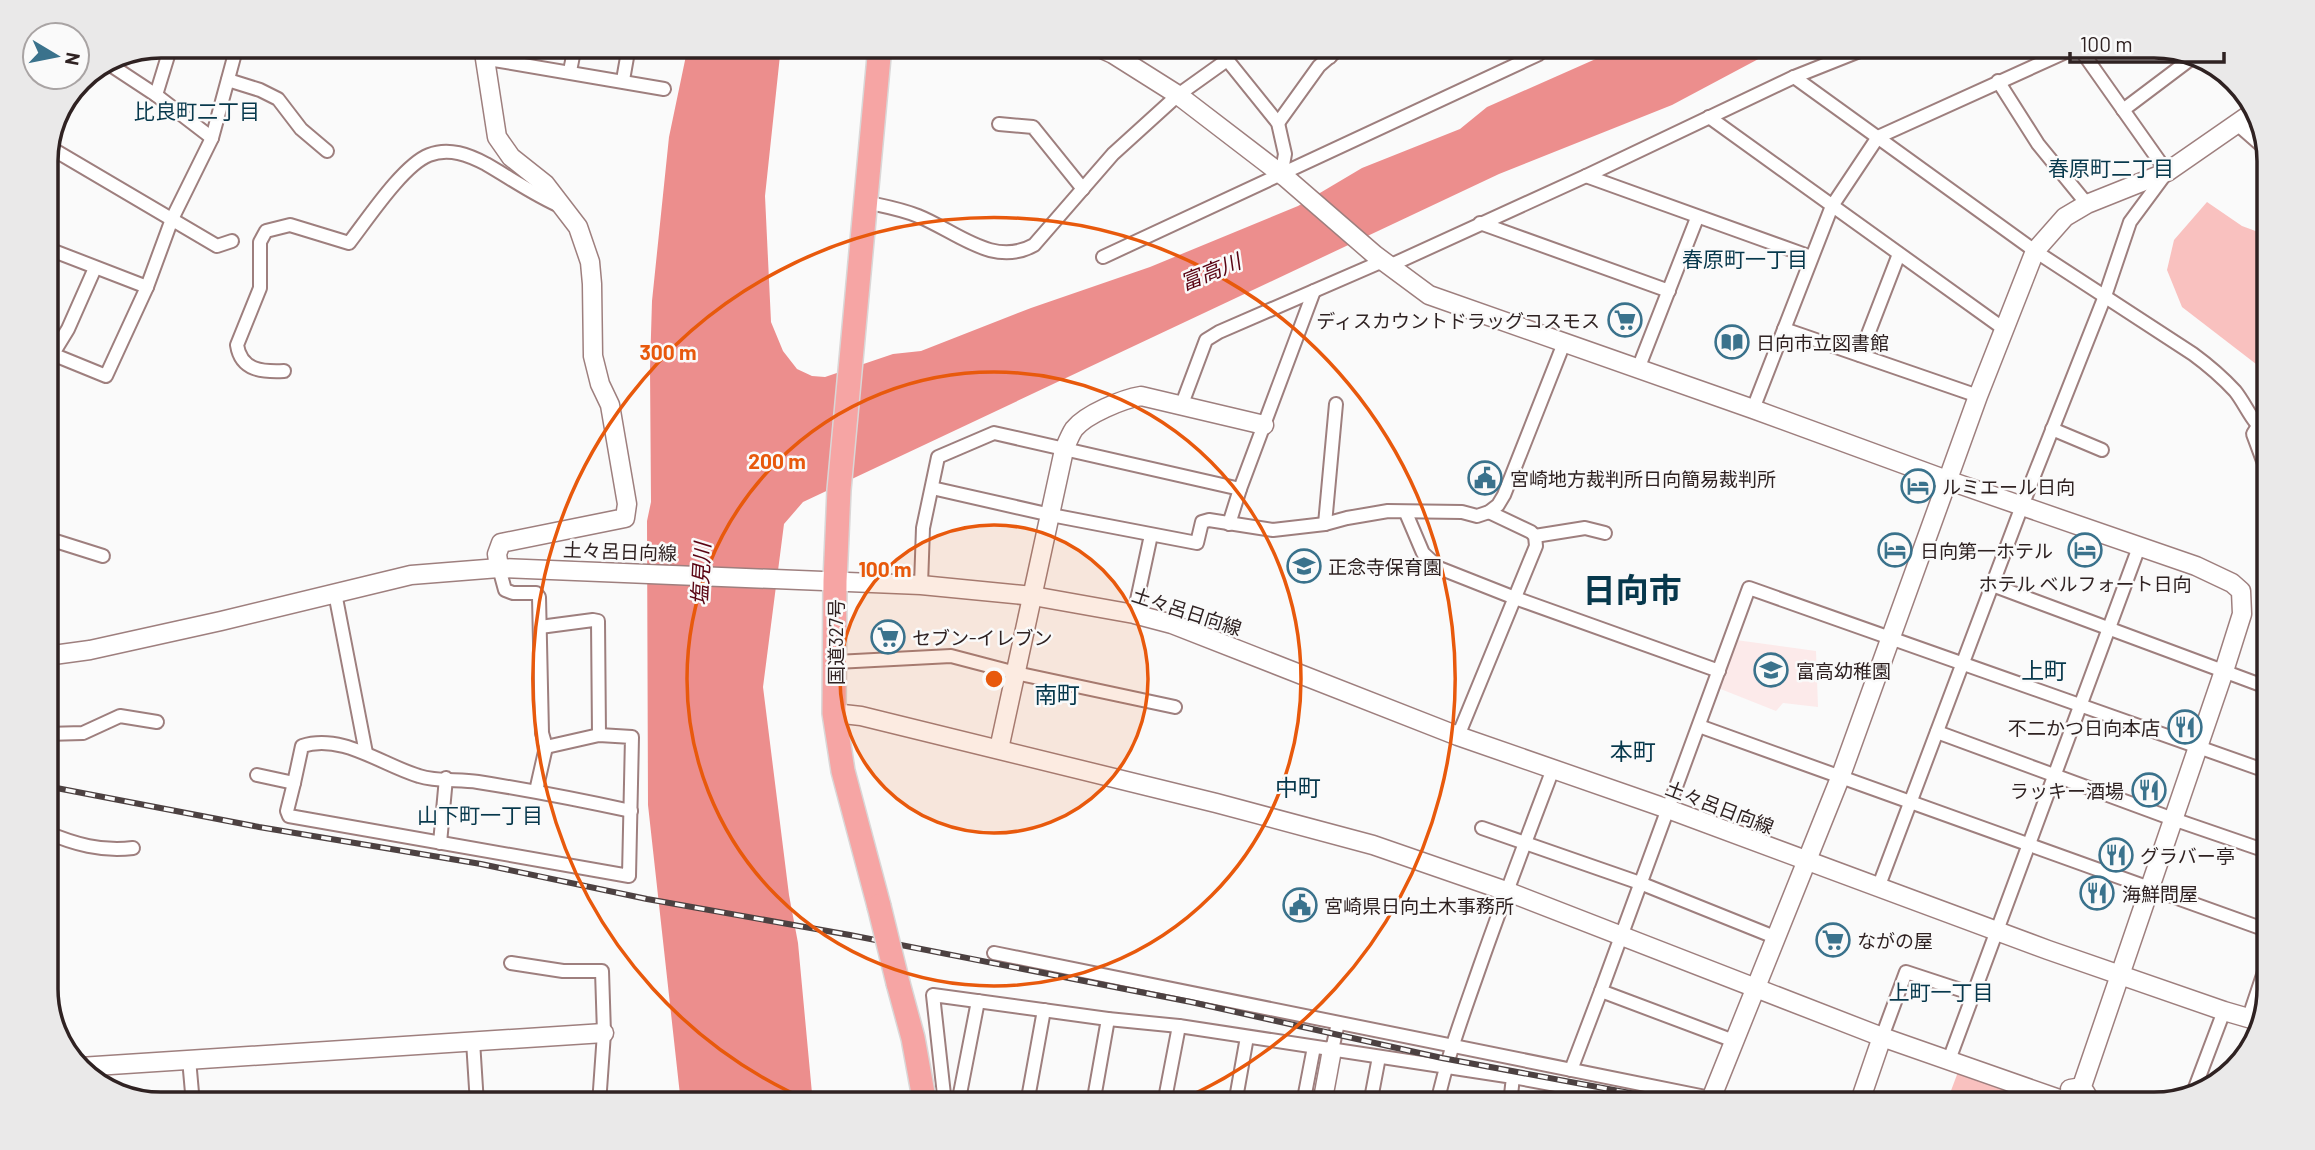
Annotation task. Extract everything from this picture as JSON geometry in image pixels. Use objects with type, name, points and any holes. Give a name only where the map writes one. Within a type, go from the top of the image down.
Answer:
[{"type":"highway","name":"国道327号","points":[[879,58],[839,490],[828,581],[836,662],[834,713],[843,771],[913,1038],[923,1092]]},
{"type":"street","points":[[156,95],[167,58]]},
{"type":"street","points":[[58,365],[106,376],[146,287],[172,219],[212,138],[234,58]]},
{"type":"street","points":[[486,58],[497,136],[511,157],[545,184],[578,227],[590,262],[593,284],[593,356],[600,384],[610,405],[627,504],[625,518],[501,543],[497,554],[505,590],[513,593],[536,593],[539,597],[542,733],[546,747],[536,791]]},
{"type":"street","points":[[502,58],[664,89]]},
{"type":"street","points":[[519,63],[520,58]]},
{"type":"street","points":[[570,71],[573,58]]},
{"type":"street","points":[[623,80],[627,58]]},
{"type":"street","points":[[1120,58],[1178,95],[1429,295],[2196,566],[2232,583],[2241,591],[2242,614],[2224,671],[2081,1089]]},
{"type":"street","points":[[1225,58],[1278,123],[1285,154],[1283,176]]},
{"type":"street","points":[[1278,123],[1328,58]]},
{"type":"street","points":[[1103,257],[1283,176],[1338,146],[1530,58]]},
{"type":"street","points":[[1182,404],[1206,340],[1219,332],[1382,260],[1480,223],[1794,77],[1842,58]]},
{"type":"street","points":[[1753,409],[1832,206],[1878,137],[2051,58]]},
{"type":"street","points":[[2086,58],[2167,172]]},
{"type":"street","points":[[865,202],[919,216],[992,251],[1006,254],[1024,250],[1034,245],[1113,154],[1178,95],[1227,61]]},
{"type":"street","points":[[2123,110],[2186,63]]},
{"type":"street","points":[[116,69],[212,138]]},
{"type":"street","points":[[1794,77],[2035,251],[2216,371],[2237,393],[2257,424]]},
{"type":"street","points":[[228,80],[278,99],[301,130],[327,151]]},
{"type":"street","points":[[1998,81],[2038,144],[2087,204]]},
{"type":"street","points":[[1714,1092],[1808,862],[1978,396],[2035,251],[2065,217],[2087,204],[2167,172],[2248,116]]},
{"type":"street","points":[[1709,117],[2004,329]]},
{"type":"street","points":[[999,124],[1033,127],[1083,189]]},
{"type":"street","points":[[2237,124],[2255,139]]},
{"type":"street","points":[[284,371],[254,370],[243,362],[237,345],[260,288],[260,242],[266,231],[277,226],[290,225],[349,243],[402,175],[427,155],[454,151],[485,163],[537,196],[562,207]]},
{"type":"street","points":[[58,152],[217,246],[232,241]]},
{"type":"street","points":[[1878,888],[2022,506],[2105,296],[2130,222],[2167,172]]},
{"type":"street","points":[[1586,176],[1811,257]]},
{"type":"street","points":[[1638,369],[1697,218]]},
{"type":"street","points":[[1480,223],[1669,291]]},
{"type":"street","points":[[58,253],[146,287]]},
{"type":"street","points":[[1860,355],[1899,254]]},
{"type":"street","points":[[58,345],[68,329],[95,268]]},
{"type":"street","points":[[1229,524],[1314,291]]},
{"type":"street","points":[[1784,329],[1978,396]]},
{"type":"street","points":[[932,488],[1051,515],[1197,543],[1202,522],[1209,520],[1273,530],[1325,524],[1379,512],[1462,512],[1477,516],[1498,505],[1504,495],[1564,343]]},
{"type":"street","points":[[999,749],[1064,450],[1074,430],[1083,421],[1127,398],[1141,396],[1155,397],[1264,425]]},
{"type":"street","points":[[1325,524],[1336,404]]},
{"type":"street","points":[[2257,428],[2253,434],[2257,445]]},
{"type":"street","points":[[2052,429],[2102,450]]},
{"type":"street","points":[[921,585],[923,528],[938,457],[994,433],[1240,489]]},
{"type":"street","points":[[1489,512],[1535,536],[1586,528],[1605,533]]},
{"type":"street","points":[[1406,513],[1417,542],[1430,562],[1439,568],[1719,671]]},
{"type":"street","points":[[1134,614],[1151,535]]},
{"type":"street","points":[[1458,736],[1536,546],[1535,536]]},
{"type":"street","points":[[58,542],[103,556]]},
{"type":"street","points":[[1949,1060],[2139,547]]},
{"type":"street","name":"土々呂日向線","points":[[58,654],[181,630],[411,575],[499,568],[921,585],[1033,596],[1134,614],[1172,624],[1458,736],[1668,809],[1996,932],[2224,1011],[2253,1018]]},
{"type":"street","points":[[1992,585],[2257,683]]},
{"type":"street","points":[[1571,1070],[1749,587],[2257,768]]},
{"type":"street","points":[[335,593],[366,753]]},
{"type":"street","points":[[540,627],[597,621],[599,735]]},
{"type":"street","points":[[836,662],[951,656],[1016,673],[1175,707]]},
{"type":"street","points":[[834,713],[861,716],[999,749],[1373,845],[1506,891],[1882,1037],[2032,1092]]},
{"type":"street","points":[[58,734],[83,733],[120,716],[157,722]]},
{"type":"street","points":[[1699,726],[2257,927]]},
{"type":"street","points":[[1937,732],[2257,848]]},
{"type":"street","points":[[546,747],[599,735],[632,737],[631,811],[629,876],[289,816],[287,811],[302,746],[312,743],[335,744],[366,753],[421,777],[536,791],[631,811]]},
{"type":"street","points":[[1439,1092],[1444,1067],[1506,891],[1553,769]]},
{"type":"street","points":[[257,775],[294,783]]},
{"type":"street","points":[[440,843],[446,778]]},
{"type":"street","points":[[1482,828],[1640,883],[1777,937]]},
{"type":"street","points":[[58,836],[108,850],[133,848]]},
{"type":"street","points":[[994,953],[1670,1092]]},
{"type":"street","points":[[510,963],[563,971],[602,971],[604,1033],[600,1092]]},
{"type":"street","points":[[1863,1092],[1906,972],[1973,995]]},
{"type":"street","points":[[1601,991],[1734,1041]]},
{"type":"street","points":[[944,1092],[933,995],[1179,1026],[1513,1077],[1576,1092]]},
{"type":"street","points":[[960,1092],[978,1001]]},
{"type":"street","points":[[1029,1092],[1044,1010]]},
{"type":"street","points":[[2197,1082],[2224,1011]]},
{"type":"street","points":[[1095,1092],[1108,1019]]},
{"type":"street","points":[[1324,1092],[1338,1023]]},
{"type":"street","points":[[1166,1092],[1179,1026]]},
{"type":"street","points":[[92,1066],[604,1033]]},
{"type":"street","points":[[1236,1092],[1247,1037]]},
{"type":"street","points":[[474,1041],[476,1092]]},
{"type":"street","points":[[1305,1092],[1314,1047]]},
{"type":"street","points":[[1372,1092],[1379,1057]]},
{"type":"street","points":[[189,1059],[192,1092]]},
{"type":"street","points":[[1511,1092],[1513,1077]]},
{"type":"street","points":[[2067,1092],[2070,1089],[2081,1089],[2084,1092]]},
{"type":"shaded area","points":[[2207,202],[2242,226],[2257,232],[2257,365],[2182,307],[2167,270],[2174,240]]},
{"type":"shaded area","name":"富高幼稚園","points":[[1736,640],[1816,651],[1818,707],[1783,703],[1776,711],[1718,688]]},
{"type":"shaded area","points":[[1958,1072],[2011,1092],[1950,1092]]},
{"type":"water","points":[[685,58],[780,58],[765,196],[771,322],[783,351],[797,369],[812,376],[825,377],[893,354],[921,351],[1031,308],[1150,267],[1298,206],[1362,168],[1460,129],[1487,107],[1598,58],[1760,58],[1672,105],[1499,174],[803,502],[784,524],[763,687],[789,895],[798,943],[812,1092],[680,1092],[648,805],[647,521],[651,502],[652,301],[669,137]]},
{"type":"railway","points":[[58,788],[259,827],[481,864],[647,899],[850,935],[1191,1002],[1442,1058],[1625,1092]]},
{"type":"place","name":"ディスカウントドラッグコスモス","points":[[1625,320]]},
{"type":"place","name":"日向市立図書館","points":[[1732,342]]},
{"type":"place","name":"宮崎地方裁判所日向簡易裁判所","points":[[1485,478]]},
{"type":"place","name":"ルミエール日向","points":[[1918,486]]},
{"type":"place","name":"日向第一ホテル","points":[[1895,550]]},
{"type":"place","name":"ホテル ベルフォート日向","points":[[2085,550]]},
{"type":"place","name":"正念寺保育園","points":[[1304,566]]},
{"type":"place","name":"セブン-イレブン","points":[[888,637]]},
{"type":"place","name":"富高幼稚園","points":[[1771,670]]},
{"type":"place","name":"不二かつ日向本店","points":[[2185,727]]},
{"type":"place","name":"ラッキー酒場","points":[[2149,790]]},
{"type":"place","name":"グラバー亭","points":[[2116,855]]},
{"type":"place","name":"海鮮問屋","points":[[2097,893]]},
{"type":"place","name":"宮崎県日向土木事務所","points":[[1300,905]]},
{"type":"place","name":"ながの屋","points":[[1833,940]]},
{"type":"district","name":"比良町二丁目","points":[[197,110]]},
{"type":"district","name":"春原町二丁目","points":[[2111,167]]},
{"type":"district","name":"春原町一丁目","points":[[1745,258]]},
{"type":"district","name":"日向市","points":[[1632,589]]},
{"type":"district","name":"上町","points":[[2044,670]]},
{"type":"district","name":"南町","points":[[1057,694]]},
{"type":"district","name":"本町","points":[[1633,751]]},
{"type":"district","name":"中町","points":[[1298,787]]},
{"type":"district","name":"山下町一丁目","points":[[480,814]]},
{"type":"district","name":"上町一丁目","points":[[1941,991]]},
{"type":"water label","name":"富高川","points":[[1210,271]]},
{"type":"water label","name":"塩見川","points":[[700,574]]}]
